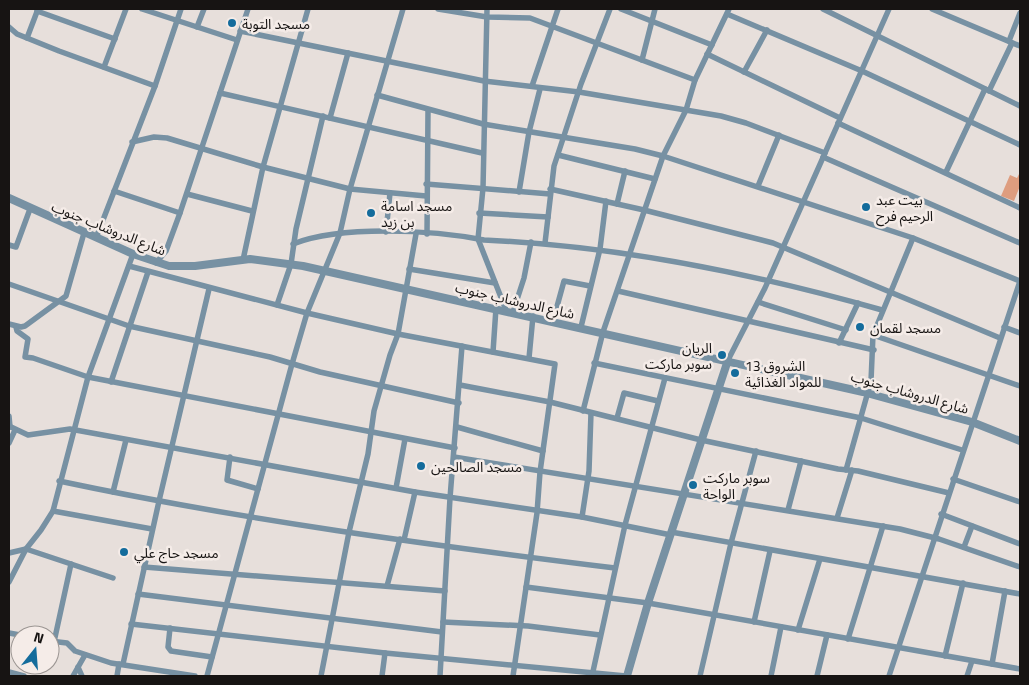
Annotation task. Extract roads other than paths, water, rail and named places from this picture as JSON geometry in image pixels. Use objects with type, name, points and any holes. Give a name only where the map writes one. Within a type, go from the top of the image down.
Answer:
[{"type":"street","points":[[104,67],[126,9]]},
{"type":"street","points":[[142,9],[237,40]]},
{"type":"street","points":[[96,238],[155,86],[181,9]]},
{"type":"street","points":[[197,27],[204,9]]},
{"type":"street","points":[[156,263],[166,251],[180,214],[248,9]]},
{"type":"street","points":[[243,260],[252,211],[263,167],[308,9]]},
{"type":"street","points":[[207,676],[280,414],[292,364],[307,313],[340,233],[350,190],[402,9]]},
{"type":"street","points":[[438,9],[487,17],[530,18],[695,80]]},
{"type":"street","points":[[487,9],[482,153],[483,188],[479,213],[478,239],[495,283],[509,311]]},
{"type":"street","points":[[532,86],[558,9]]},
{"type":"street","points":[[546,243],[550,192],[558,154],[610,9]]},
{"type":"street","points":[[620,9],[712,45]]},
{"type":"street","points":[[642,60],[650,21],[655,9]]},
{"type":"street","points":[[823,9],[1020,106]]},
{"type":"street","points":[[131,624],[592,675],[627,676],[648,603],[728,360],[768,281],[890,9]]},
{"type":"street","points":[[932,9],[1020,46]]},
{"type":"street","points":[[27,38],[38,10],[115,39]]},
{"type":"street","points":[[583,411],[603,332],[663,156],[686,110],[695,80],[728,11],[1020,145]]},
{"type":"street","points":[[946,172],[1010,42],[1020,13]]},
{"type":"street","points":[[9,27],[27,38],[155,86]]},
{"type":"street","points":[[240,30],[484,81],[579,92],[663,109],[686,110],[734,119],[779,135],[1020,243]]},
{"type":"street","points":[[744,72],[767,30]]},
{"type":"street","points":[[330,118],[348,53]]},
{"type":"street","points":[[707,54],[839,121],[1020,208]]},
{"type":"street","points":[[519,192],[540,88]]},
{"type":"street","points":[[220,93],[482,153]]},
{"type":"street","points":[[377,95],[428,111],[483,124],[635,149],[663,156],[804,200],[913,238],[1020,281],[888,676]]},
{"type":"street","points":[[427,234],[426,141],[428,111]]},
{"type":"street","points":[[277,305],[291,264],[293,244],[307,178],[323,116]]},
{"type":"street","points":[[758,186],[779,135]]},
{"type":"street","points":[[132,142],[154,137],[167,138],[263,167],[350,190],[426,196]]},
{"type":"street","points":[[558,154],[655,179]]},
{"type":"street","points":[[617,204],[625,171]]},
{"type":"street","points":[[426,184],[519,192],[550,192],[606,201],[762,240],[1000,338]]},
{"type":"street","points":[[114,191],[180,214]]},
{"type":"street","points":[[386,232],[390,193]]},
{"type":"street","points":[[187,194],[252,211]]},
{"type":"street","name":"شارع الدروشاب جنوب","points":[[9,198],[84,233],[156,263],[180,267],[243,260],[291,264],[325,270],[868,393],[972,422],[1020,441]]},
{"type":"street","points":[[581,327],[600,249],[606,201]]},
{"type":"street","points":[[9,245],[16,247],[30,209]]},
{"type":"street","points":[[479,213],[548,218]]},
{"type":"street","points":[[293,244],[340,233],[386,232],[546,243],[629,252],[768,281],[882,310]]},
{"type":"street","points":[[9,324],[16,327],[25,326],[66,296],[84,233]]},
{"type":"street","points":[[321,676],[349,532],[368,454],[370,432],[381,385],[398,334],[416,234]]},
{"type":"street","points":[[837,518],[868,393],[874,350],[873,335],[913,238]]},
{"type":"street","points":[[509,311],[524,278],[532,242]]},
{"type":"street","points":[[9,582],[26,549],[53,511],[59,481],[75,430],[88,377],[133,254]]},
{"type":"street","points":[[128,266],[307,313],[398,334],[555,364],[513,676]]},
{"type":"street","points":[[409,269],[495,283]]},
{"type":"street","points":[[111,382],[148,272]]},
{"type":"street","points":[[552,321],[564,282],[590,286]]},
{"type":"street","points":[[9,284],[129,326],[270,357],[292,364],[459,403]]},
{"type":"street","points":[[117,676],[198,342],[209,288]]},
{"type":"street","points":[[618,291],[874,350]]},
{"type":"street","points":[[758,302],[846,330]]},
{"type":"street","points":[[839,343],[858,303]]},
{"type":"street","points":[[493,352],[496,308]]},
{"type":"street","points":[[529,358],[533,316]]},
{"type":"street","points":[[16,327],[17,331],[28,339],[25,357],[88,377],[455,448]]},
{"type":"street","points":[[1004,327],[1020,333]]},
{"type":"street","points":[[873,335],[1020,386]]},
{"type":"street","points":[[440,676],[450,498],[462,346]]},
{"type":"street","points":[[594,364],[862,418],[962,450]]},
{"type":"street","points":[[592,675],[625,525],[665,378]]},
{"type":"street","points":[[460,385],[550,402],[701,440],[849,470],[948,493]]},
{"type":"street","points":[[617,418],[624,393],[658,401]]},
{"type":"street","points":[[582,517],[588,479],[591,413]]},
{"type":"street","points":[[9,416],[12,428],[9,443]]},
{"type":"street","points":[[457,427],[543,451]]},
{"type":"street","points":[[12,428],[31,435],[67,429],[75,430],[415,492],[582,517],[1020,594]]},
{"type":"street","points":[[396,488],[405,439]]},
{"type":"street","points":[[113,492],[126,440]]},
{"type":"street","points":[[700,676],[731,543],[756,451]]},
{"type":"street","points":[[230,457],[227,480],[258,489]]},
{"type":"street","points":[[454,457],[883,526],[933,537],[1020,567]]},
{"type":"street","points":[[788,510],[801,461]]},
{"type":"street","points":[[953,479],[1020,502]]},
{"type":"street","points":[[59,481],[251,517],[529,558],[615,568]]},
{"type":"street","points":[[387,586],[415,492]]},
{"type":"street","points":[[53,511],[152,529]]},
{"type":"street","points":[[941,514],[1020,544]]},
{"type":"street","points":[[848,639],[883,526]]},
{"type":"street","points":[[964,547],[972,526]]},
{"type":"street","points":[[9,553],[26,549],[113,578]]},
{"type":"street","points":[[754,622],[770,551]]},
{"type":"street","points":[[798,630],[820,560]]},
{"type":"street","points":[[56,625],[71,564]]},
{"type":"street","points":[[144,567],[445,591]]},
{"type":"street","points":[[945,656],[963,583]]},
{"type":"street","points":[[526,587],[648,603],[1020,669]]},
{"type":"street","points":[[992,664],[1005,591]]},
{"type":"street","points":[[138,594],[442,632]]},
{"type":"street","points":[[443,622],[520,626],[600,636]]},
{"type":"street","points":[[770,676],[781,627]]},
{"type":"street","points":[[170,628],[168,647],[171,651],[212,657]]},
{"type":"street","points":[[817,676],[827,635]]},
{"type":"street","points":[[60,643],[68,644],[75,651],[85,655],[121,664],[194,676]]},
{"type":"street","points":[[382,676],[385,653]]},
{"type":"street","points":[[73,676],[85,655]]},
{"type":"street","points":[[967,676],[972,661]]},
{"type":"street","points":[[78,667],[82,676]]},
{"type":"street","points":[[9,672],[24,676]]},
{"type":"place","name":"مسجد التوبة","points":[[232,23]]},
{"type":"place","name":"بيت عبد الرحيم فرح","points":[[866,207]]},
{"type":"place","name":"مسجد اسامة بن زيد","points":[[371,213]]},
{"type":"place","name":"مسجد لقمان","points":[[860,327]]},
{"type":"place","name":"الريان سوبر ماركت","points":[[722,355]]},
{"type":"place","name":"الشروق 13 للمواد الغذائية","points":[[735,373]]},
{"type":"place","name":"مسجد الصالحين","points":[[421,466]]},
{"type":"place","name":"سوبر ماركت الواحة","points":[[693,485]]},
{"type":"place","name":"مسجد حاج علي","points":[[124,552]]}]
